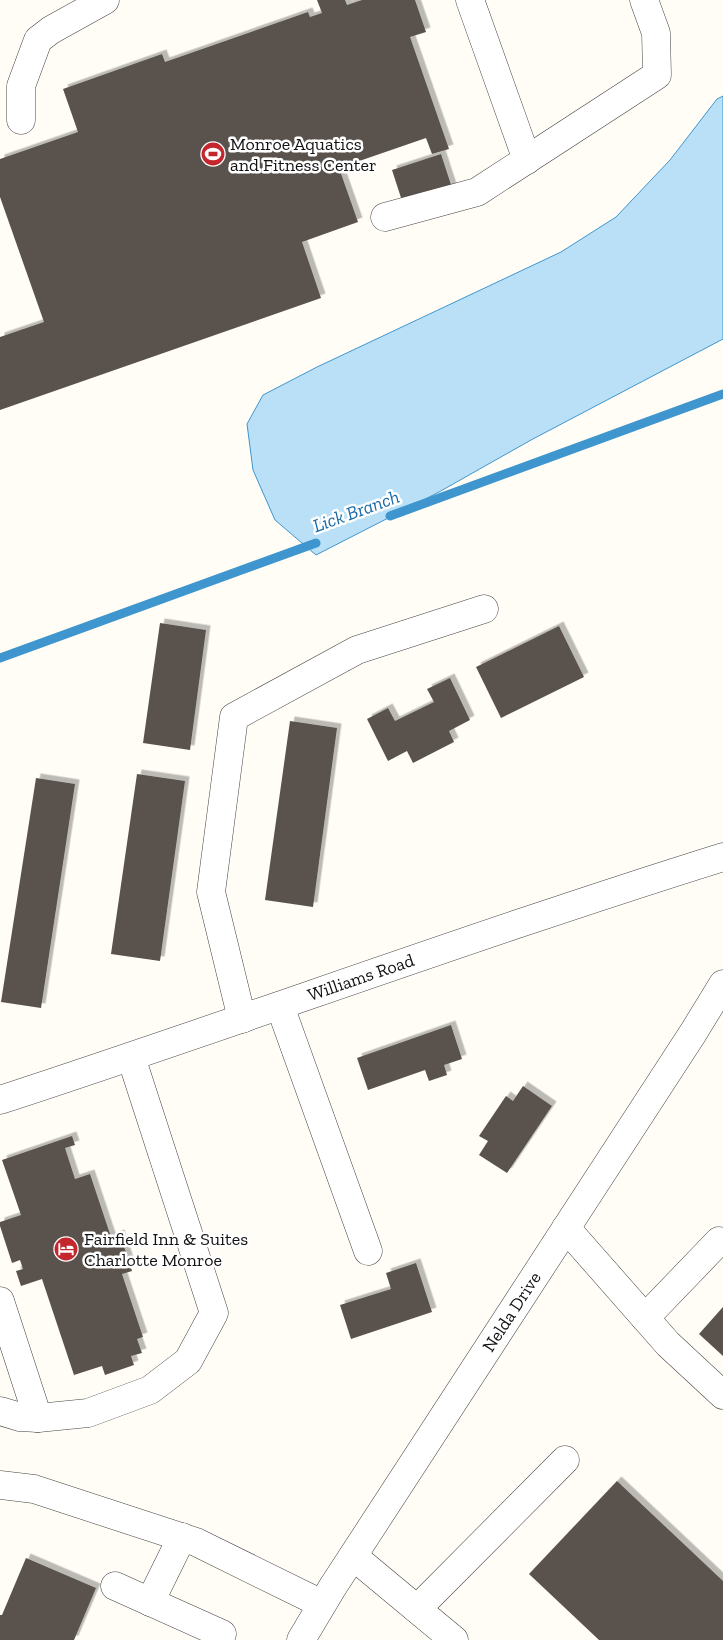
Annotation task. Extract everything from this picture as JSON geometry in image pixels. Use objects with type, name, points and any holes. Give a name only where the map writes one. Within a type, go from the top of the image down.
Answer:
[{"type":"street","points":[[21,120],[22,86],[38,40],[51,30],[105,0]]},
{"type":"street","points":[[470,0],[527,160]]},
{"type":"street","points":[[385,217],[477,192],[657,75],[656,33],[644,0]]},
{"type":"street","points":[[242,1019],[211,892],[234,717],[357,650],[484,609]]},
{"type":"street","name":"Williams Road","points":[[0,1100],[642,883],[723,858]]},
{"type":"street","name":"Nelda Drive","points":[[300,1640],[352,1556],[693,1033],[721,994]]},
{"type":"street","points":[[280,1006],[368,1251]]},
{"type":"street","points":[[0,1411],[38,1418],[88,1413],[150,1390],[188,1361],[214,1313],[131,1057]]},
{"type":"street","points":[[566,1228],[668,1344],[723,1395]]},
{"type":"street","points":[[646,1318],[718,1241]]},
{"type":"street","points":[[0,1301],[38,1418]]},
{"type":"street","points":[[417,1609],[565,1460]]},
{"type":"street","points":[[0,1485],[34,1489],[196,1542],[322,1604]]},
{"type":"street","points":[[150,1602],[182,1537]]},
{"type":"street","points":[[352,1556],[454,1640]]},
{"type":"street","points":[[115,1586],[222,1634]]},
{"type":"water","points":[[723,96],[723,339],[531,440],[439,492],[316,555],[275,520],[253,470],[247,424],[263,395],[317,367],[561,252],[616,217],[670,160],[717,99]]},
{"type":"building","points":[[317,0],[345,0],[347,5],[362,0],[415,0],[426,32],[410,37],[449,149],[432,154],[426,138],[339,168],[358,222],[302,242],[321,298],[0,410],[0,337],[44,322],[0,197],[0,159],[78,132],[63,89],[162,54],[165,62],[308,12],[310,17],[322,13]]},
{"type":"building","points":[[441,154],[453,191],[404,207],[392,170]]},
{"type":"building","points":[[160,623],[206,630],[190,750],[143,743]]},
{"type":"building","points":[[559,626],[584,677],[501,718],[476,667]]},
{"type":"building","points":[[450,678],[470,720],[449,731],[454,742],[413,763],[407,751],[388,761],[367,719],[388,708],[395,721],[434,702],[427,689]]},
{"type":"building","points":[[290,721],[337,728],[313,907],[265,900]]},
{"type":"building","points":[[137,774],[185,781],[160,961],[111,954]]},
{"type":"building","points":[[36,778],[75,784],[41,1008],[1,1002]]},
{"type":"building","points":[[451,1025],[462,1059],[444,1065],[447,1075],[429,1081],[425,1070],[368,1090],[357,1058]]},
{"type":"building","points":[[523,1086],[552,1106],[507,1173],[479,1155],[488,1141],[479,1136],[506,1096],[513,1101]]},
{"type":"building","name":"Fairfield Inn & Suites Charlotte Monroe","points":[[72,1136],[75,1145],[65,1148],[75,1179],[90,1174],[111,1237],[120,1234],[132,1271],[122,1274],[143,1337],[137,1339],[142,1353],[131,1356],[134,1365],[105,1375],[102,1366],[74,1375],[42,1279],[21,1286],[16,1271],[23,1269],[20,1260],[12,1263],[0,1226],[0,1222],[21,1215],[2,1160]]},
{"type":"building","points":[[416,1263],[432,1312],[351,1339],[340,1305],[391,1289],[386,1273]]},
{"type":"building","points":[[723,1307],[723,1356],[699,1334]]},
{"type":"building","points":[[617,1481],[723,1581],[723,1640],[599,1640],[529,1574]]},
{"type":"building","points":[[26,1558],[96,1588],[74,1640],[0,1640],[0,1615],[2,1615]]},
{"type":"waterway","name":"Lick Branch","points":[[390,516],[723,394]]},
{"type":"waterway","name":"Lick Branch","points":[[0,658],[316,543]]},
{"type":"place","name":"Monroe Aquatics and Fitness Center","points":[[213,154]]},
{"type":"place","name":"Fairfield Inn & Suites Charlotte Monroe","points":[[66,1249]]}]
